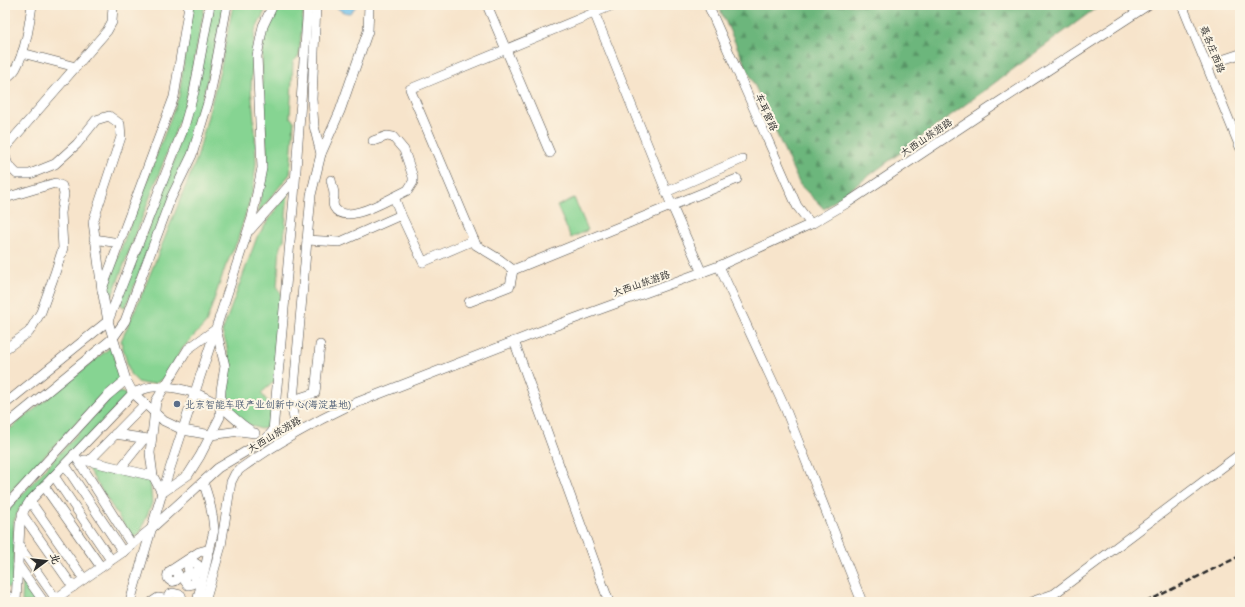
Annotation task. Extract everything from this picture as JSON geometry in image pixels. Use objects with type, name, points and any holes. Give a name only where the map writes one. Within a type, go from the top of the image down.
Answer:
[{"type":"street","points":[[5,79],[16,70],[28,37],[32,5]]},
{"type":"street","points":[[5,148],[107,31],[112,22],[113,5]]},
{"type":"street","points":[[102,290],[174,97],[189,5]]},
{"type":"street","points":[[5,404],[108,321],[184,127],[194,92],[210,5]]},
{"type":"street","points":[[5,426],[113,338],[125,321],[171,198],[192,155],[210,96],[227,5]]},
{"type":"street","points":[[130,602],[162,492],[252,218],[262,168],[257,56],[263,26],[273,5]]},
{"type":"street","points":[[19,546],[55,601],[132,545],[218,468],[259,444],[273,431],[308,5]]},
{"type":"street","points":[[316,5],[312,100],[314,126],[321,154]]},
{"type":"street","points":[[297,432],[292,409],[292,400],[311,195],[321,154],[340,111],[368,31],[369,5]]},
{"type":"street","points":[[487,5],[550,152]]},
{"type":"street","points":[[586,5],[592,13],[666,192],[702,273]]},
{"type":"street","points":[[513,270],[499,259],[476,245],[410,90],[613,5]]},
{"type":"street","name":"车耳营路","points":[[708,5],[797,206],[811,224]]},
{"type":"street","name":"大西山旅游路","points":[[200,600],[220,546],[232,482],[235,474],[240,469],[297,432],[348,406],[514,341],[702,273],[811,224],[847,203],[1148,5]]},
{"type":"street","name":"聂各庄西路","points":[[1182,5],[1240,145]]},
{"type":"street","points":[[22,53],[76,67]]},
{"type":"street","points":[[1207,65],[1240,54]]},
{"type":"street","points":[[5,156],[8,165],[17,174],[30,174],[55,164],[77,144],[96,120],[109,116],[120,124],[121,137],[92,222],[108,321],[126,380],[133,393],[154,413],[164,421],[183,430],[211,435],[239,431],[269,436]]},
{"type":"street","points":[[331,180],[334,195],[334,206],[337,212],[345,215],[357,213],[394,198],[408,190],[413,182],[413,177],[404,150],[393,137],[387,136],[374,141]]},
{"type":"street","points":[[666,192],[742,159]]},
{"type":"street","points":[[513,270],[737,179]]},
{"type":"street","points":[[247,234],[294,180]]},
{"type":"street","points":[[5,198],[55,182],[62,186],[64,194],[61,212],[63,248],[41,312],[29,332],[5,349]]},
{"type":"street","points":[[394,198],[423,262],[474,240]]},
{"type":"street","points":[[307,240],[340,242],[401,215]]},
{"type":"street","points":[[94,239],[119,244]]},
{"type":"street","points":[[719,266],[785,408],[862,602]]},
{"type":"street","points":[[469,302],[510,286],[513,270]]},
{"type":"street","points":[[116,302],[120,312],[124,313],[129,310]]},
{"type":"street","points":[[162,492],[153,476],[148,439],[156,401],[188,349],[216,329]]},
{"type":"street","points":[[162,492],[188,475],[220,417],[225,366],[216,329]]},
{"type":"street","points":[[514,341],[609,602]]},
{"type":"street","points":[[292,400],[315,393],[320,345]]},
{"type":"street","points":[[5,506],[107,396],[126,380]]},
{"type":"street","points":[[16,602],[20,524],[22,514],[30,501],[65,465],[76,456],[133,393],[153,387],[166,387],[195,393],[215,402],[240,425],[255,433]]},
{"type":"street","points":[[89,461],[144,404]]},
{"type":"street","points":[[115,434],[148,439]]},
{"type":"street","points":[[120,469],[148,439]]},
{"type":"street","points":[[101,449],[103,465]]},
{"type":"street","points":[[1031,602],[1054,594],[1240,454]]},
{"type":"street","points":[[76,456],[103,465],[153,476]]},
{"type":"street","points":[[76,456],[132,545]]},
{"type":"street","points":[[65,465],[123,552]]},
{"type":"street","points":[[54,476],[111,560]]},
{"type":"street","points":[[152,602],[158,598],[164,599],[167,602],[167,598],[171,594],[181,598],[200,600],[201,565],[210,549],[214,530],[214,520],[209,500],[202,482]]},
{"type":"street","points":[[44,486],[101,567]]},
{"type":"street","points":[[30,501],[84,579]]},
{"type":"street","points":[[22,514],[73,587]]},
{"type":"street","points":[[170,571],[199,552],[210,549]]},
{"type":"street","points":[[191,574],[189,571],[189,566],[191,563],[201,565]]},
{"type":"street","points":[[18,565],[44,602]]},
{"type":"street","points":[[5,592],[11,602]]},
{"type":"green space","points":[[192,5],[205,5],[185,106],[110,299],[107,293],[112,272],[179,96]]},
{"type":"green space","points":[[213,5],[225,5],[195,131],[184,166],[126,306],[123,307],[120,303],[121,299],[174,161]]},
{"type":"green space","points":[[233,5],[268,5],[255,31],[253,49],[251,88],[256,163],[253,190],[237,242],[226,265],[206,323],[181,350],[165,378],[156,383],[145,384],[138,382],[130,374],[121,341],[142,294],[197,158],[221,66]]},
{"type":"green space","points":[[278,5],[304,5],[299,56],[293,62],[290,117],[294,121],[290,174],[258,213],[267,153],[262,88],[262,50],[265,28]]},
{"type":"green space","points":[[718,5],[1100,5],[824,209],[800,185]]},
{"type":"green space","points":[[288,192],[284,240],[280,247],[277,288],[281,293],[275,381],[261,393],[272,407],[269,424],[266,428],[260,429],[245,423],[231,408],[227,399],[229,367],[228,353],[222,332],[257,237]]},
{"type":"green space","points":[[574,198],[588,230],[571,238],[557,206]]},
{"type":"green space","points":[[112,346],[120,378],[5,497],[5,433]]},
{"type":"green space","points":[[121,392],[128,395],[20,508],[14,521],[13,585],[12,587],[8,588],[5,583],[5,513],[112,396]]},
{"type":"green space","points":[[84,463],[150,479],[152,503],[140,533],[133,539]]},
{"type":"green space","points":[[23,577],[40,602],[22,602]]},
{"type":"water","points":[[334,5],[355,5],[355,8],[350,13],[347,13],[341,11]]},
{"type":"railway","points":[[1146,602],[1240,556]]},
{"type":"place","name":"北京智能车联产业创新中心(海淀基地)","points":[[177,404]]}]
